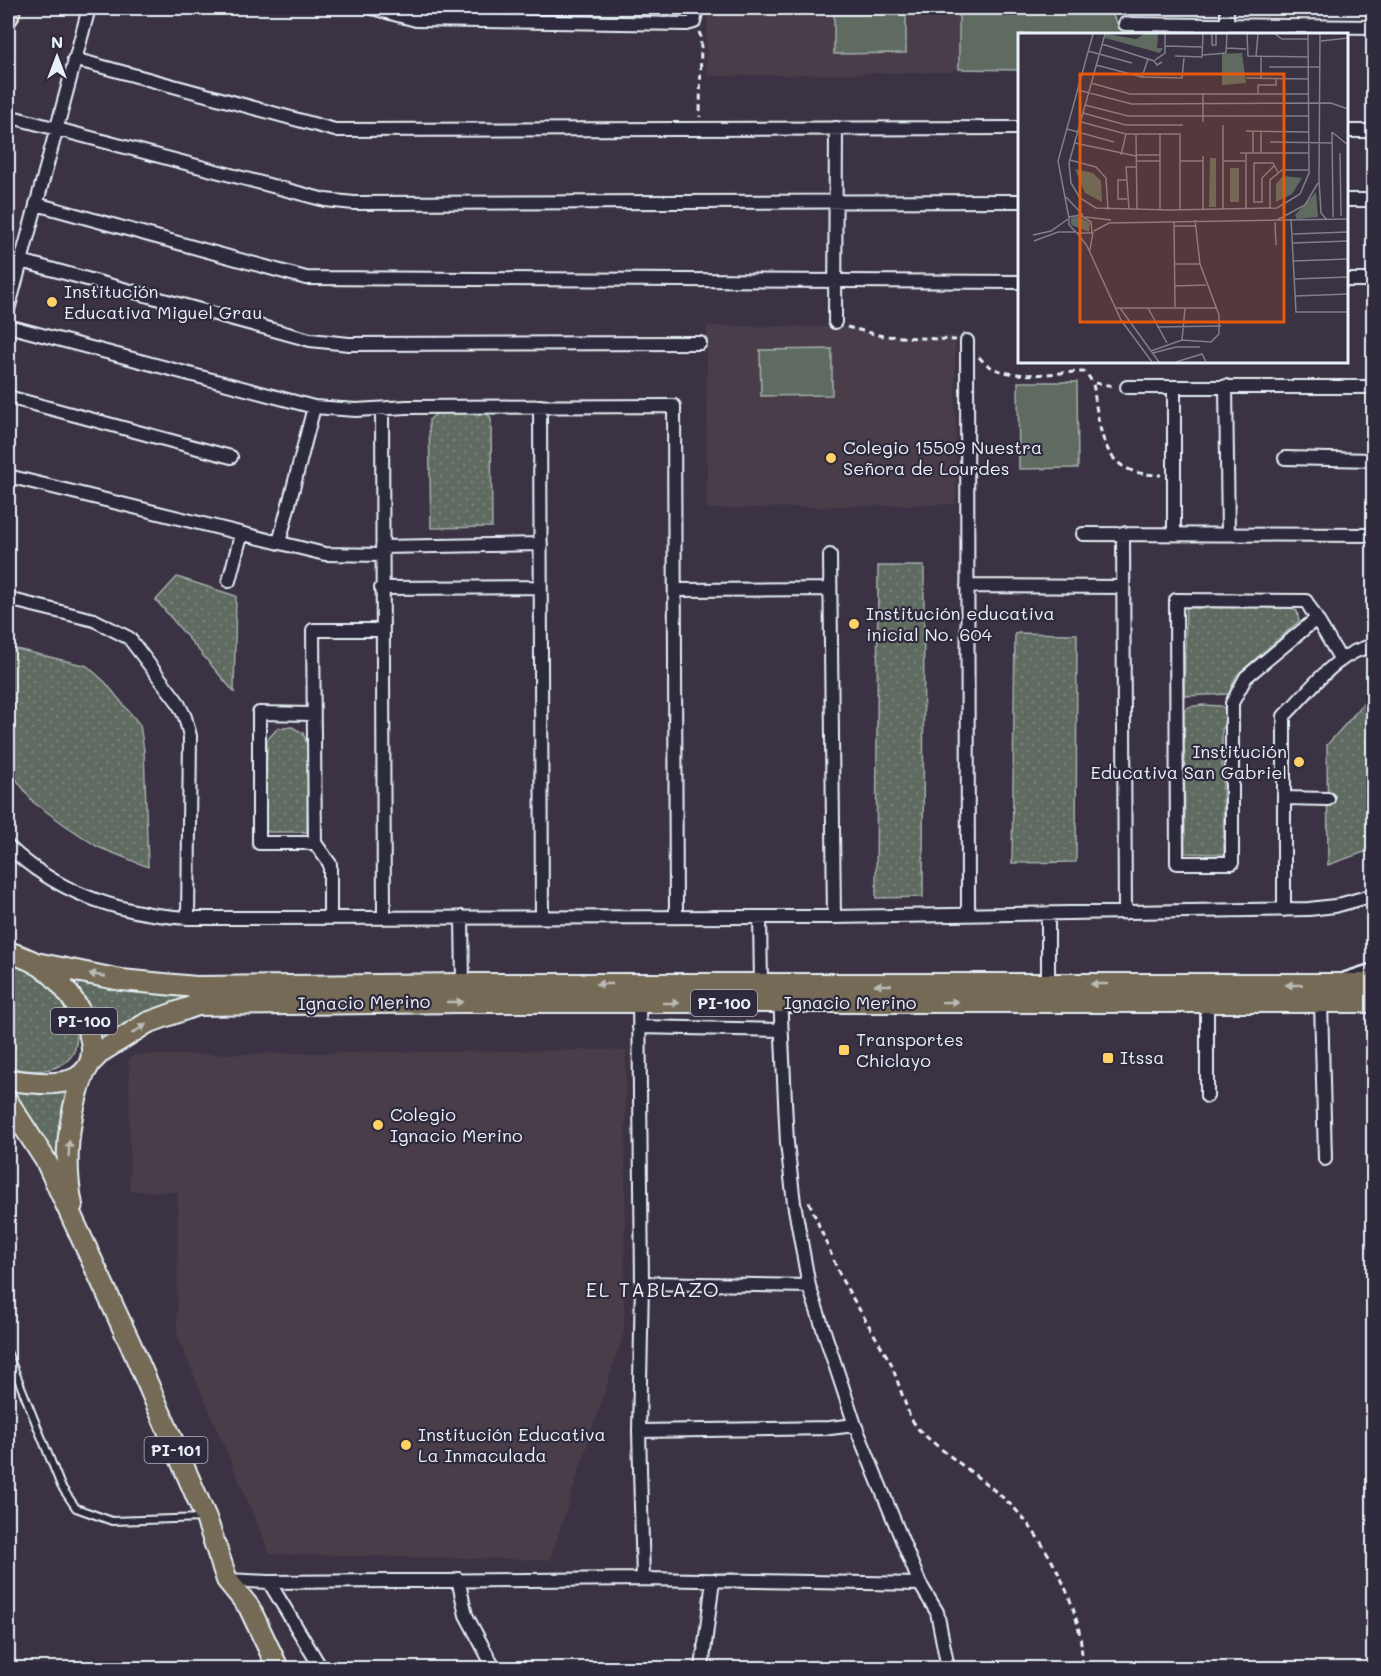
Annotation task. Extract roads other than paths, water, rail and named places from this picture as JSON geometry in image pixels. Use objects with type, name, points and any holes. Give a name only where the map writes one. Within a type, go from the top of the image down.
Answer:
[{"type":"main road","points":[[8,16],[10,8]]},
{"type":"main road","name":"PI-100","points":[[8,941],[23,958],[64,986],[75,1001],[89,1033],[88,1066],[71,1080],[34,1082],[8,1080]]},
{"type":"main road","name":"PI-100","points":[[23,958],[121,980],[196,987],[463,984],[639,994],[1048,984],[1374,984]]},
{"type":"main road","points":[[1332,985],[1374,972]]},
{"type":"main road","name":"Ignacio Merino","points":[[88,1066],[102,1051],[147,1023],[197,1005],[463,1002],[774,991],[1207,1002],[1374,1002]]},
{"type":"main road","name":"PI-101","points":[[78,1228],[69,1179],[70,1125],[75,1098],[88,1066]]},
{"type":"main road","name":"PI-101","points":[[8,1102],[45,1161],[78,1228],[206,1518],[227,1580],[249,1607],[278,1668]]},
{"type":"street","points":[[8,310],[89,8]]},
{"type":"street","points":[[372,8],[416,20],[664,24],[694,22],[696,8]]},
{"type":"street","points":[[416,20],[421,8]]},
{"type":"street","points":[[1227,8],[1227,25]]},
{"type":"street","points":[[1125,24],[1227,25],[1329,30],[1374,27]]},
{"type":"street","points":[[74,59],[334,130],[1018,128]]},
{"type":"street","points":[[8,116],[325,201],[354,203],[1018,201]]},
{"type":"street","points":[[835,322],[836,128]]},
{"type":"street","points":[[1348,131],[1374,131]]},
{"type":"street","points":[[1348,200],[1374,200]]},
{"type":"street","points":[[36,204],[306,278],[835,283],[1018,282]]},
{"type":"street","points":[[21,261],[310,340],[349,344],[700,343]]},
{"type":"street","points":[[1348,280],[1374,280]]},
{"type":"street","points":[[8,326],[314,407],[382,409],[674,406],[676,917]]},
{"type":"street","points":[[967,341],[968,914]]},
{"type":"street","points":[[1226,386],[1228,534]]},
{"type":"street","points":[[1126,387],[1374,387]]},
{"type":"street","points":[[1174,387],[1174,534]]},
{"type":"street","points":[[8,397],[231,457]]},
{"type":"street","points":[[540,406],[542,916]]},
{"type":"street","points":[[279,543],[314,407]]},
{"type":"street","points":[[382,409],[384,916]]},
{"type":"street","points":[[1285,458],[1374,459]]},
{"type":"street","points":[[8,476],[325,554],[540,544]]},
{"type":"street","points":[[1123,533],[1125,913]]},
{"type":"street","points":[[229,581],[241,534]]},
{"type":"street","points":[[1083,534],[1374,535]]},
{"type":"street","points":[[830,555],[834,916]]},
{"type":"street","points":[[967,586],[1123,587]]},
{"type":"street","points":[[381,588],[540,587]]},
{"type":"street","points":[[675,590],[830,589]]},
{"type":"street","points":[[8,599],[94,620],[129,638],[177,701],[185,717],[190,736],[188,918]]},
{"type":"street","points":[[1316,619],[1246,677],[1232,703],[1232,863],[1177,863],[1176,600],[1306,601],[1341,660]]},
{"type":"street","points":[[330,916],[330,864],[315,843],[312,714],[314,630],[382,630]]},
{"type":"street","points":[[1284,910],[1284,716],[1341,660],[1353,652],[1374,646]]},
{"type":"street","points":[[312,714],[259,713],[259,843],[315,843]]},
{"type":"street","points":[[1284,798],[1328,799]]},
{"type":"street","points":[[8,846],[21,859],[78,894],[138,913],[188,918],[834,916],[1284,910],[1335,906],[1374,895]]},
{"type":"street","points":[[1048,914],[1048,984]]},
{"type":"street","points":[[760,916],[781,1030],[787,1143],[794,1203],[809,1286],[855,1425],[920,1584],[938,1612],[948,1668]]},
{"type":"street","points":[[462,917],[463,984]]},
{"type":"street","points":[[639,994],[642,1283],[639,1431],[643,1579]]},
{"type":"street","points":[[1207,1002],[1207,1096]]},
{"type":"street","points":[[1321,1002],[1325,1159]]},
{"type":"street","points":[[639,1027],[781,1030]]},
{"type":"street","points":[[642,1283],[809,1286]]},
{"type":"street","points":[[639,1431],[830,1428],[855,1425]]},
{"type":"street","points":[[458,1579],[466,1615],[494,1668]]},
{"type":"street","points":[[227,1580],[269,1582],[643,1579],[920,1584]]},
{"type":"street","points":[[702,1668],[713,1580]]},
{"type":"street","points":[[269,1582],[321,1668]]},
{"type":"lane","points":[[8,1354],[61,1486],[76,1508],[112,1521],[206,1518]]},
{"type":"place","name":"Institución Educativa Miguel Grau","points":[[52,302]]},
{"type":"place","name":"Colegio 15509 Nuestra Señora de Lourdes","points":[[831,458]]},
{"type":"place","name":"Institución educativa inicial No. 604","points":[[854,624]]},
{"type":"place","name":"Institución Educativa San Gabriel","points":[[1299,762]]},
{"type":"place","name":"Transportes Chiclayo","points":[[844,1050]]},
{"type":"place","name":"Itssa","points":[[1108,1058]]},
{"type":"place","name":"Colegio Ignacio Merino","points":[[378,1125]]},
{"type":"place","name":"Institución Educativa La Inmaculada","points":[[406,1445]]},
{"type":"district","name":"EL TABLAZO","points":[[653,1290]]}]
